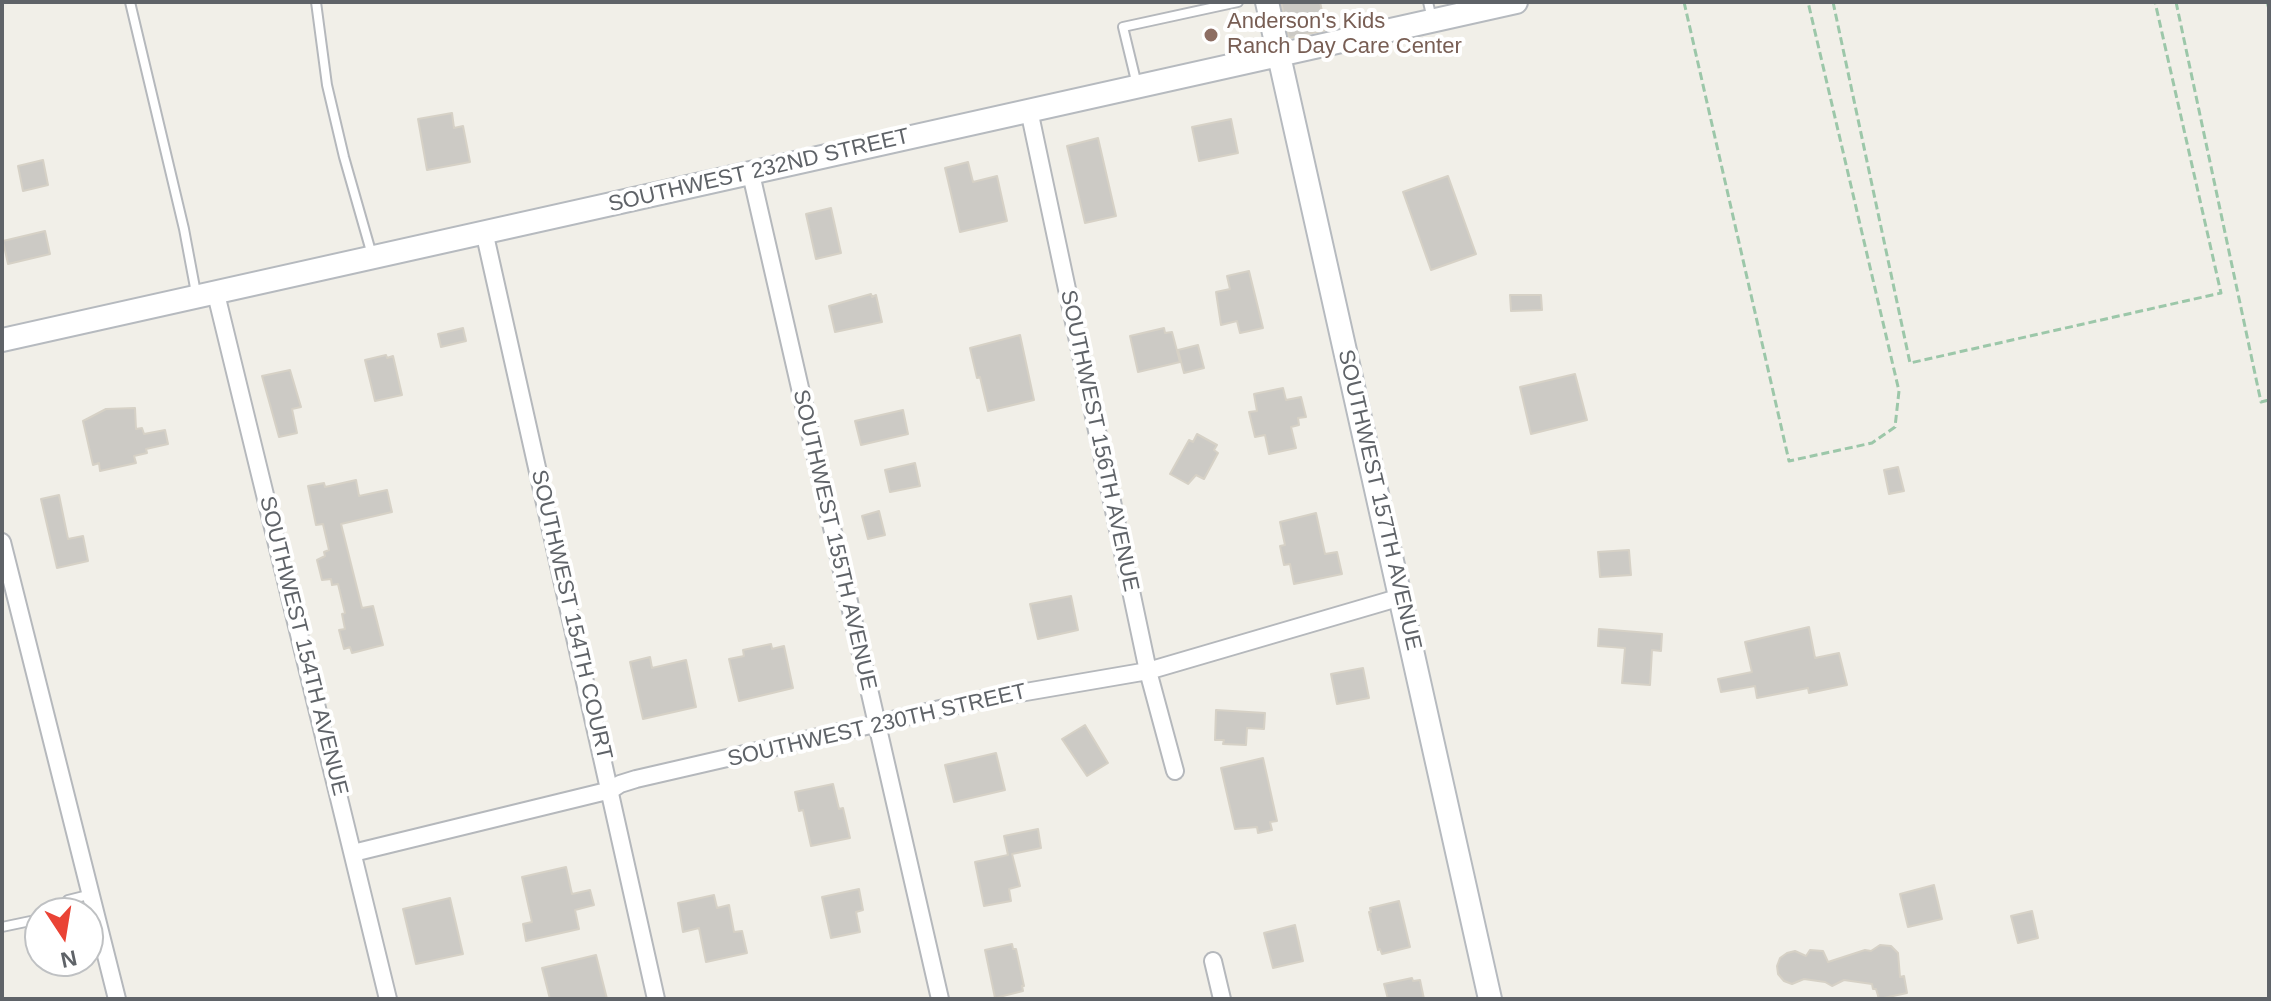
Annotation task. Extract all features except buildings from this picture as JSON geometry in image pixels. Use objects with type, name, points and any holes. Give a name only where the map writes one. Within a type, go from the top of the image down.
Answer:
[{"type":"street","name":"SOUTHWEST 157TH AVENUE","points":[[1267,2],[1490,999]]},
{"type":"street","name":"SOUTHWEST 232ND STREET","points":[[2,340],[1137,86],[1279,53],[1430,11],[1516,2]]},
{"type":"street","name":"SOUTHWEST 156TH AVENUE","points":[[1029,110],[1148,671],[1175,771]]},
{"type":"street","name":"SOUTHWEST 155TH AVENUE","points":[[751,174],[940,999]]},
{"type":"street","name":"SOUTHWEST 154TH COURT","points":[[484,231],[656,999]]},
{"type":"street","name":"SOUTHWEST 154TH AVENUE","points":[[206,296],[353,853],[388,999]]},
{"type":"street","points":[[2,542],[117,999]]},
{"type":"street","name":"SOUTHWEST 230TH STREET","points":[[353,853],[611,790],[636,779],[979,700],[1148,671],[1401,597]]},
{"type":"street","points":[[1213,961],[1222,999]]},
{"type":"lane","points":[[130,2],[184,229],[206,296]]},
{"type":"lane","points":[[316,2],[327,85],[373,257]]},
{"type":"lane","points":[[1137,86],[1123,27],[1238,2]]},
{"type":"lane","points":[[80,897],[93,894]]},
{"type":"lane","points":[[2,927],[24,922]]},
{"type":"path","points":[[1684,2],[1789,461],[1872,443],[1895,427],[1899,391],[1808,2]]},
{"type":"path","points":[[1833,2],[1910,363],[2221,293],[2155,2]]},
{"type":"path","points":[[2176,2],[2261,402],[2269,400]]},
{"type":"path","points":[[2267,2],[2269,9]]},
{"type":"place","name":"Anderson's Kids Ranch Day Care Center","points":[[1211,35]]}]
